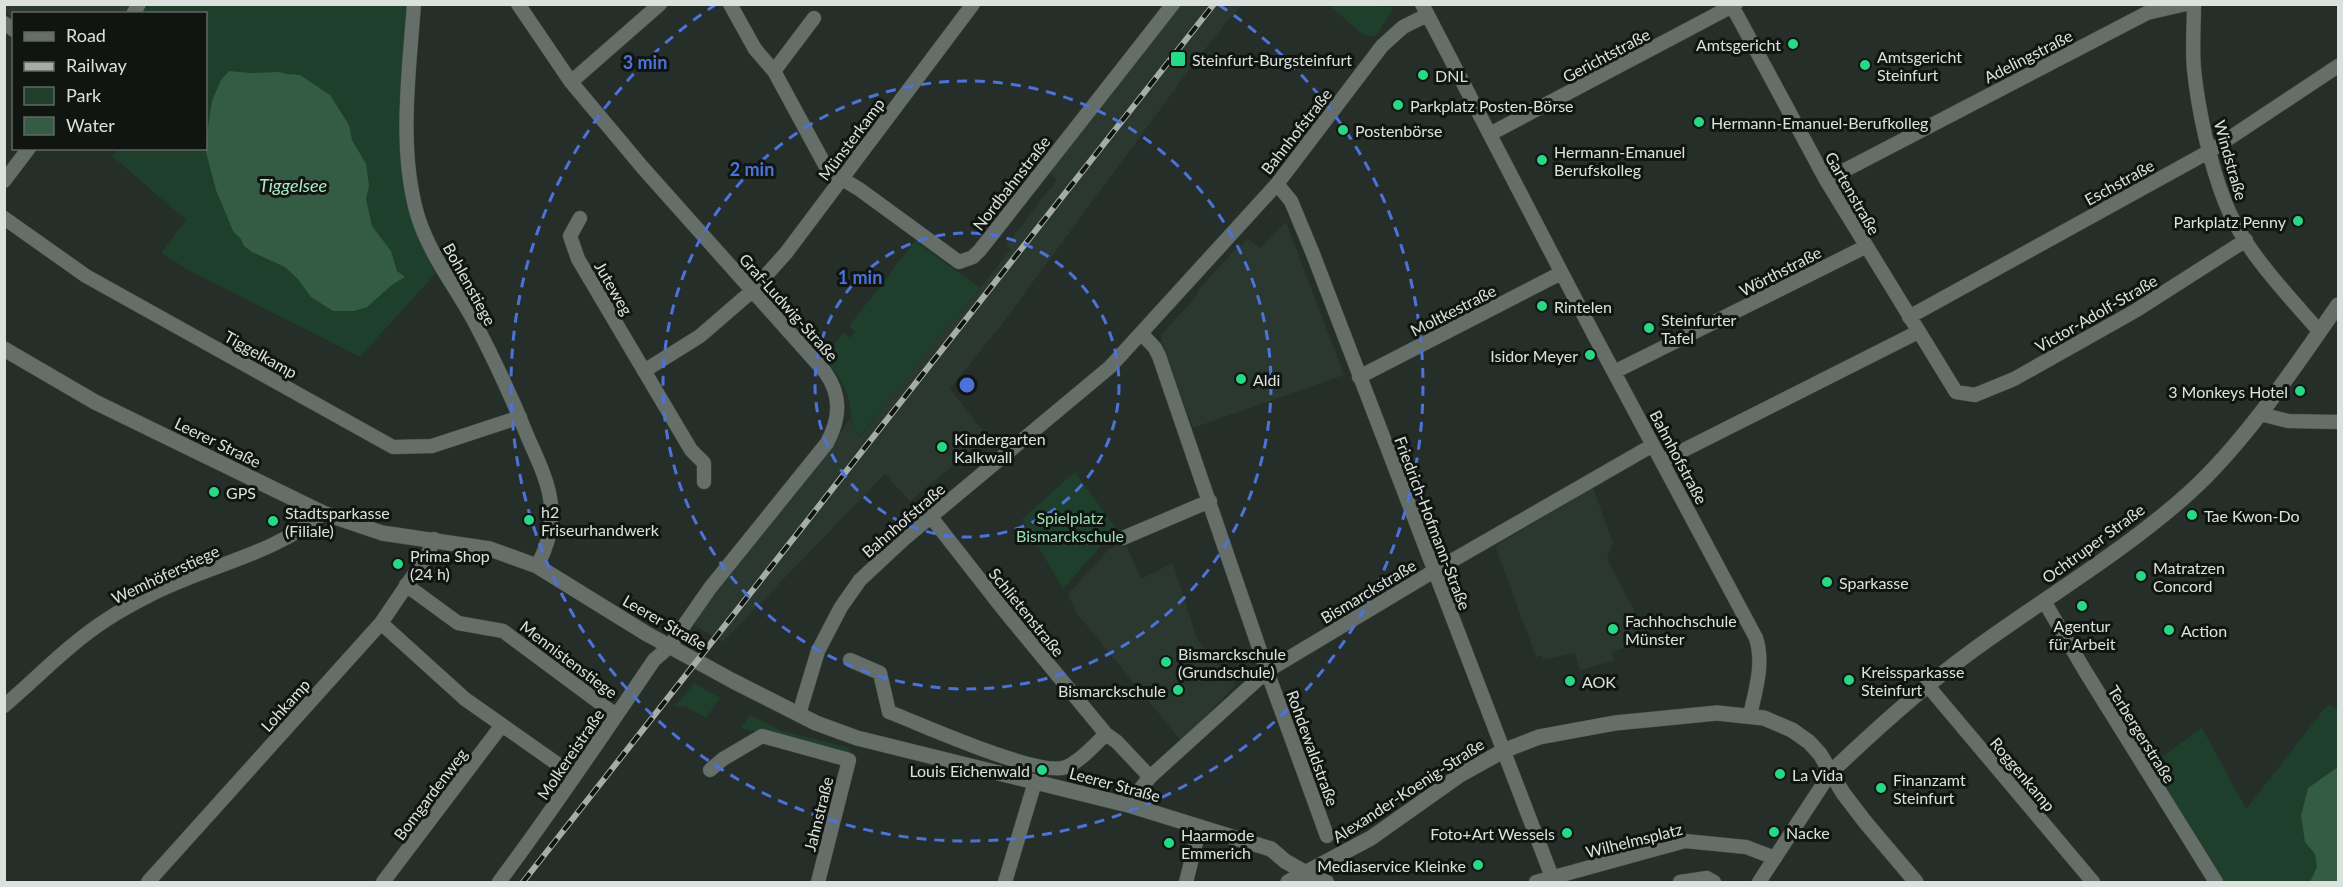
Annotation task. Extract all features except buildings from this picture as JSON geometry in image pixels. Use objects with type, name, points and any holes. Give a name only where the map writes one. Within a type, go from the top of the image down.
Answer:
[{"type":"main road","name":"Ochtruper Straße","points":[[1831,772],[1928,686],[1967,655],[2134,539],[2189,492],[2260,414],[2319,331],[2336,312]]},
{"type":"main road","name":"Leerer Straße","points":[[4,349],[95,402],[323,513],[382,533],[490,549],[537,566],[669,647],[824,726],[857,738],[1132,806],[1271,849],[1285,861],[1306,873]]},
{"type":"main road","name":"Alexander-Koenig-Straße","points":[[1288,882],[1371,838],[1460,775],[1503,751],[1539,737],[1615,723],[1717,713],[1750,715],[1778,722],[1809,742],[1820,754],[1866,823],[1916,882]]},
{"type":"street","name":"Bohlenstiege","points":[[414,4],[407,91],[408,140],[413,194],[418,217],[441,266],[474,321],[520,417],[541,469],[551,504],[549,536],[537,566]]},
{"type":"street","name":"Graf-Ludwig-Straße","points":[[518,4],[571,82],[651,177],[831,380],[838,398],[838,415],[832,434],[804,474],[710,588],[669,647]]},
{"type":"street","points":[[571,82],[660,4]]},
{"type":"street","points":[[730,4],[755,49],[774,71],[825,165],[842,178]]},
{"type":"street","name":"Münsterkamp","points":[[752,291],[786,253],[973,4]]},
{"type":"street","name":"Nordbahnstraße","points":[[842,178],[953,259],[965,261],[972,257],[1173,4]]},
{"type":"street","name":"Adelingstraße","points":[[1826,180],[2147,13],[2186,4]]},
{"type":"street","name":"Windstraße","points":[[2194,4],[2193,67],[2200,109],[2225,202],[2246,240],[2283,290],[2319,331]]},
{"type":"street","name":"Gartenstraße","points":[[1733,5],[1826,180],[1956,392]]},
{"type":"street","name":"Gerichtstraße","points":[[1490,134],[1653,50],[1733,5]]},
{"type":"street","name":"Bahnhofstraße","points":[[799,714],[818,651],[828,629],[850,594],[877,562],[1091,384],[1141,333],[1277,184],[1382,46],[1424,10],[1756,638],[1760,668],[1750,715]]},
{"type":"street","points":[[774,71],[814,18]]},
{"type":"street","name":"Eschstraße","points":[[1909,316],[2210,151],[2338,66]]},
{"type":"street","points":[[5,178],[27,150]]},
{"type":"street","name":"Friedrich-Hofmann-Straße","points":[[1277,184],[1291,201],[1552,877]]},
{"type":"street","name":"Tiggelkamp","points":[[4,218],[86,276],[393,447],[432,446],[520,417]]},
{"type":"street","name":"Juteweg","points":[[580,218],[570,236],[578,259],[691,450],[704,463],[704,482]]},
{"type":"street","name":"Victor-Adolf-Straße","points":[[1956,392],[1975,395],[2014,379],[2135,311],[2246,240]]},
{"type":"street","name":"Wörthstraße","points":[[1614,372],[1865,247]]},
{"type":"street","name":"Moltkestraße","points":[[1359,377],[1562,273]]},
{"type":"street","points":[[644,371],[700,336],[752,291]]},
{"type":"street","points":[[1662,461],[1918,332]]},
{"type":"street","name":"Rohdewaldstraße","points":[[1141,333],[1159,356],[1267,671],[1327,836]]},
{"type":"street","points":[[2260,414],[2288,421],[2338,422]]},
{"type":"street","name":"Bismarckstraße","points":[[1132,806],[1137,794],[1150,777],[1267,671],[1434,571],[1653,445]]},
{"type":"street","points":[[1123,538],[1210,501]]},
{"type":"street","name":"Wemhöferstiege","points":[[6,703],[69,648],[107,619],[184,580],[284,541],[323,513]]},
{"type":"street","name":"Schlietenstraße","points":[[931,517],[1106,734],[1117,742],[1150,777]]},
{"type":"street","name":"Lohkamp","points":[[148,882],[381,623],[428,554],[434,539]]},
{"type":"street","name":"Mennistenstiege","points":[[406,585],[458,623],[503,631],[616,716]]},
{"type":"street","name":"Terbergerstraße","points":[[2044,601],[2140,763],[2216,882]]},
{"type":"street","points":[[381,623],[465,699],[573,775]]},
{"type":"street","name":"Molkereistraße","points":[[500,882],[548,816],[573,775],[654,660],[669,647]]},
{"type":"street","name":"Leerer Straße","points":[[850,660],[880,673],[890,712],[1023,763],[1051,769],[1065,767],[1077,760],[1106,734]]},
{"type":"street","name":"Roggenkamp","points":[[1928,686],[2093,882]]},
{"type":"street","name":"Bomgardenweg","points":[[383,882],[502,725]]},
{"type":"street","name":"Jahnstraße","points":[[711,770],[723,759],[762,736],[849,760],[818,882]]},
{"type":"street","points":[[1759,882],[1831,772]]},
{"type":"street","points":[[1005,882],[1035,782]]},
{"type":"street","points":[[1186,882],[1200,827]]},
{"type":"street","name":"Wilhelmsplatz","points":[[1536,882],[1685,842],[1746,847],[1775,858]]},
{"type":"street","name":"Leerer Straße","points":[[1306,873],[1327,882]]},
{"type":"street","points":[[1680,882],[1707,878],[1714,882]]},
{"type":"shaded area","points":[[4,5],[133,5],[127,12],[12,12],[12,17],[5,11]]},
{"type":"shaded area","points":[[1179,5],[1241,5],[1198,58],[1005,320],[950,389],[988,437],[910,501],[885,474],[723,642],[694,625],[702,608],[831,449],[850,418],[854,430],[860,437],[891,394],[900,386],[1011,249],[1006,245],[1057,180],[1048,172]]},
{"type":"shaded area","points":[[1286,222],[1344,375],[1193,428],[1161,340],[1162,334],[1240,244],[1242,245],[1248,239],[1260,248]]},
{"type":"shaded area","points":[[1593,488],[1613,543],[1607,559],[1650,640],[1612,652],[1614,661],[1580,670],[1575,653],[1543,660],[1542,656],[1536,657],[1495,546]]},
{"type":"shaded area","name":"Bismarckschule (Grundschule)","points":[[1124,540],[1141,579],[1173,563],[1197,639],[1235,685],[1182,742],[1075,611],[1068,594],[1108,550]]},
{"type":"green space","points":[[149,5],[407,5],[401,104],[415,219],[435,274],[360,357],[190,271],[161,253],[186,220],[112,156],[117,150],[207,150],[207,12],[143,12]]},
{"type":"green space","points":[[1329,5],[1394,7],[1376,36],[1363,35]]},
{"type":"green space","points":[[915,241],[980,288],[891,394],[859,437],[852,422],[847,393],[829,364],[832,347],[844,332],[850,338],[855,332],[849,326]]},
{"type":"green space","name":"Spielplatz Bismarckschule","points":[[1075,472],[1120,534],[1104,542],[1063,589],[1022,519]]},
{"type":"green space","points":[[694,683],[720,698],[706,718],[684,706],[672,706],[681,700]]},
{"type":"green space","points":[[2328,704],[2336,709],[2338,707],[2338,882],[2222,882],[2153,774],[2157,760],[2202,728],[2246,809]]},
{"type":"green space","points":[[750,715],[782,731],[851,748],[849,755],[741,728]]},
{"type":"water","name":"Tiggelsee","points":[[229,71],[279,72],[300,75],[330,95],[349,125],[352,140],[366,164],[369,185],[366,199],[372,226],[391,251],[397,271],[405,277],[393,284],[367,307],[354,311],[333,311],[311,297],[298,279],[285,267],[244,246],[233,231],[216,190],[206,152],[212,101],[221,80]]},
{"type":"water","points":[[2338,767],[2338,882],[2310,882],[2317,867],[2315,854],[2305,842],[2301,816],[2308,788]]},
{"type":"railway","points":[[523,882],[1214,4]]},
{"type":"place","name":"Amtsgericht","points":[[1793,44]]},
{"type":"place","name":"Steinfurt-Burgsteinfurt","points":[[1178,59]]},
{"type":"place","name":"Amtsgericht Steinfurt","points":[[1865,65]]},
{"type":"place","name":"DNL","points":[[1423,75]]},
{"type":"place","name":"Parkplatz Posten-Börse","points":[[1398,105]]},
{"type":"place","name":"Hermann-Emanuel-Berufkolleg","points":[[1699,122]]},
{"type":"place","name":"Postenbörse","points":[[1343,130]]},
{"type":"place","name":"Hermann-Emanuel Berufskolleg","points":[[1542,160]]},
{"type":"place","name":"Parkplatz Penny","points":[[2298,221]]},
{"type":"place","name":"Rintelen","points":[[1542,306]]},
{"type":"place","name":"Steinfurter Tafel","points":[[1649,328]]},
{"type":"place","name":"Isidor Meyer","points":[[1590,355]]},
{"type":"place","name":"Aldi","points":[[1241,379]]},
{"type":"place","name":"3 Monkeys Hotel","points":[[2300,391]]},
{"type":"place","name":"Kindergarten Kalkwall","points":[[942,447]]},
{"type":"place","name":"GPS","points":[[214,492]]},
{"type":"place","name":"Tae Kwon-Do","points":[[2192,515]]},
{"type":"place","name":"h2 Friseurhandwerk","points":[[529,520]]},
{"type":"place","name":"Stadtsparkasse (Filiale)","points":[[273,521]]},
{"type":"place","name":"Prima Shop (24 h)","points":[[398,564]]},
{"type":"place","name":"Matratzen Concord","points":[[2141,576]]},
{"type":"place","name":"Sparkasse","points":[[1827,582]]},
{"type":"place","name":"Agentur für Arbeit","points":[[2082,606]]},
{"type":"place","name":"Fachhochschule Münster","points":[[1613,629]]},
{"type":"place","name":"Action","points":[[2169,630]]},
{"type":"place","name":"Bismarckschule (Grundschule)","points":[[1166,662]]},
{"type":"place","name":"Kreissparkasse Steinfurt","points":[[1849,680]]},
{"type":"place","name":"AOK","points":[[1570,681]]},
{"type":"place","name":"Bismarckschule","points":[[1178,690]]},
{"type":"place","name":"Louis Eichenwald","points":[[1042,770]]},
{"type":"place","name":"La Vida","points":[[1780,774]]},
{"type":"place","name":"Finanzamt Steinfurt","points":[[1881,788]]},
{"type":"place","name":"Nacke","points":[[1774,832]]},
{"type":"place","name":"Foto+Art Wessels","points":[[1567,833]]},
{"type":"place","name":"Haarmode Emmerich","points":[[1169,843]]},
{"type":"place","name":"Mediaservice Kleinke","points":[[1478,865]]}]
